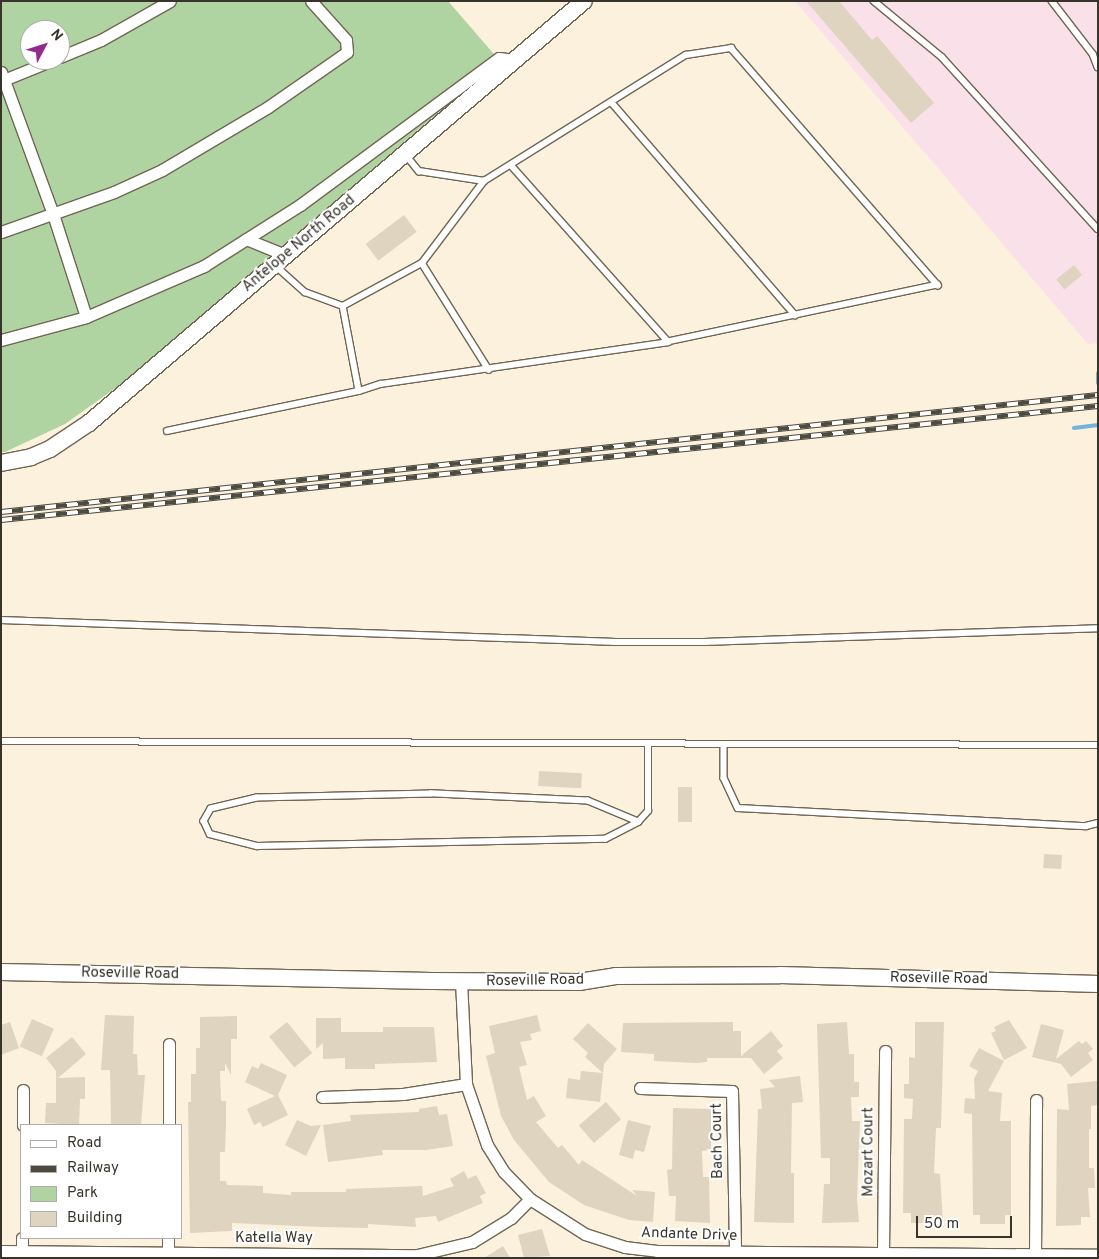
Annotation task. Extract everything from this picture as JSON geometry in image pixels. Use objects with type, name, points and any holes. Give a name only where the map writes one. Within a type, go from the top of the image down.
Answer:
[{"type":"main road","name":"Antelope North Road","points":[[1,464],[31,457],[69,438],[584,1]]},
{"type":"main road","name":"Roseville Road","points":[[1,972],[579,982],[616,976],[780,976],[1098,984]]},
{"type":"street","points":[[70,53],[102,40],[170,1]]},
{"type":"street","points":[[1,232],[53,214],[162,170],[268,106],[347,52],[346,40],[311,1]]},
{"type":"street","points":[[1,340],[86,317],[159,287],[246,240],[300,205],[499,58],[515,60]]},
{"type":"street","points":[[25,70],[2,78],[53,214],[86,317]]},
{"type":"street","points":[[246,240],[280,260]]},
{"type":"street","name":"Andante Drive","points":[[461,981],[466,1084],[487,1145],[504,1172],[530,1199],[566,1225],[612,1244],[657,1251],[1098,1255]]},
{"type":"street","points":[[169,1124],[170,1044]]},
{"type":"street","name":"Mozart Court","points":[[883,1253],[885,1051]]},
{"type":"street","points":[[322,1097],[403,1094],[466,1084]]},
{"type":"street","name":"Bach Court","points":[[640,1088],[732,1091],[735,1252]]},
{"type":"street","points":[[23,1090],[23,1124]]},
{"type":"street","points":[[1035,1255],[1036,1100]]},
{"type":"street","name":"Katella Way","points":[[1,1251],[417,1255],[440,1252],[472,1242],[492,1231],[530,1199]]},
{"type":"street","points":[[22,1239],[22,1252]]},
{"type":"street","points":[[168,1239],[168,1253]]},
{"type":"lane","points":[[874,1],[942,57],[1098,229]]},
{"type":"lane","points":[[1052,1],[1093,54],[1098,67]]},
{"type":"lane","points":[[167,431],[359,391],[381,384],[489,370],[668,342],[938,286],[731,48],[686,55],[613,104],[512,167],[484,182],[422,263],[343,306],[305,292],[280,260]]},
{"type":"lane","points":[[613,104],[795,315]]},
{"type":"lane","points":[[404,154],[419,170],[484,182]]},
{"type":"lane","points":[[512,167],[668,342]]},
{"type":"lane","points":[[422,263],[489,370]]},
{"type":"lane","points":[[343,306],[359,391]]},
{"type":"lane","points":[[1,620],[616,642],[704,642],[1098,628]]},
{"type":"lane","points":[[1,741],[1098,745]]},
{"type":"lane","points":[[638,822],[588,801],[431,794],[257,798],[211,809],[204,821],[210,834],[257,846],[605,839],[638,822],[648,811],[648,744]]},
{"type":"lane","points":[[724,745],[724,778],[738,808],[1086,826],[1098,823]]},
{"type":"shaded area","points":[[795,1],[1098,1],[1098,343],[1088,344]]},
{"type":"green space","points":[[1,1],[448,1],[499,60],[138,372],[65,424],[5,452],[1,452]]},
{"type":"building","points":[[806,1],[839,1],[872,40],[877,36],[934,103],[911,123]]},
{"type":"building","points":[[404,215],[417,232],[378,261],[366,244]]},
{"type":"building","points":[[1074,265],[1082,275],[1064,290],[1056,279]]},
{"type":"building","points":[[539,771],[582,773],[581,788],[538,786]]},
{"type":"building","points":[[678,787],[692,787],[692,822],[678,822]]},
{"type":"building","points":[[1044,854],[1062,855],[1061,869],[1043,868]]},
{"type":"building","points":[[105,1015],[134,1016],[133,1054],[137,1054],[138,1075],[145,1075],[141,1124],[111,1124],[110,1070],[101,1070]]},
{"type":"building","points":[[537,1015],[541,1031],[530,1034],[532,1040],[520,1042],[527,1065],[519,1067],[527,1100],[534,1096],[546,1116],[536,1122],[558,1148],[562,1145],[579,1165],[582,1160],[637,1196],[632,1190],[655,1192],[653,1222],[629,1220],[584,1205],[549,1182],[514,1140],[501,1116],[486,1056],[495,1053],[489,1026]]},
{"type":"building","points":[[237,1016],[237,1039],[231,1039],[231,1075],[225,1063],[225,1071],[220,1071],[221,1101],[226,1101],[226,1124],[225,1152],[220,1152],[220,1181],[226,1181],[227,1185],[263,1186],[263,1193],[291,1195],[291,1192],[346,1192],[346,1189],[422,1186],[423,1196],[454,1186],[450,1179],[464,1171],[468,1179],[476,1175],[486,1193],[480,1196],[483,1203],[438,1222],[436,1216],[415,1218],[416,1227],[368,1224],[368,1228],[321,1227],[232,1223],[232,1231],[190,1233],[188,1102],[191,1102],[191,1074],[196,1074],[196,1048],[200,1048],[200,1017]]},
{"type":"building","points":[[316,1018],[341,1018],[341,1032],[383,1032],[383,1027],[434,1027],[437,1062],[375,1064],[375,1069],[345,1069],[345,1058],[323,1059],[323,1043],[316,1049]]},
{"type":"building","points":[[32,1019],[54,1029],[42,1056],[20,1046]]},
{"type":"building","points":[[1009,1020],[1027,1048],[1004,1060],[991,1033],[996,1031],[994,1027]]},
{"type":"building","points":[[10,1022],[19,1048],[1,1055],[1,1025]]},
{"type":"building","points":[[287,1022],[312,1053],[294,1068],[269,1036]]},
{"type":"building","points":[[733,1022],[733,1031],[741,1031],[741,1056],[771,1031],[783,1046],[777,1051],[783,1058],[764,1074],[751,1058],[707,1058],[707,1062],[696,1063],[654,1061],[654,1054],[621,1052],[623,1023]]},
{"type":"building","points":[[847,1022],[849,1054],[854,1054],[854,1082],[859,1082],[859,1097],[851,1097],[852,1121],[860,1121],[857,1199],[859,1222],[822,1223],[824,1184],[830,1184],[830,1158],[821,1158],[817,1024]]},
{"type":"building","points":[[915,1022],[944,1022],[941,1128],[936,1128],[934,1173],[940,1174],[943,1223],[911,1223],[911,1213],[903,1213],[904,1119],[912,1119],[913,1099],[904,1098],[904,1084],[909,1084],[909,1057],[915,1058]]},
{"type":"building","points":[[588,1023],[617,1049],[604,1064],[600,1102],[566,1098],[568,1078],[580,1080],[581,1071],[603,1073],[585,1057],[588,1053],[573,1039]]},
{"type":"building","points":[[1041,1024],[1064,1030],[1056,1059],[1079,1041],[1082,1044],[1086,1041],[1093,1049],[1088,1053],[1093,1060],[1071,1077],[1061,1064],[1032,1057]]},
{"type":"building","points":[[72,1037],[86,1054],[58,1078],[85,1077],[85,1099],[80,1099],[79,1124],[45,1123],[46,1103],[56,1103],[56,1071],[46,1058]]},
{"type":"building","points":[[979,1048],[1004,1061],[988,1091],[1002,1093],[1000,1121],[1011,1121],[1011,1215],[1005,1215],[1005,1224],[980,1224],[980,1215],[973,1215],[972,1114],[964,1113],[965,1098],[975,1099],[974,1079],[978,1071],[969,1066]]},
{"type":"building","points":[[261,1063],[287,1075],[278,1095],[288,1115],[263,1127],[260,1122],[254,1125],[247,1109],[275,1096],[245,1082],[252,1066],[258,1069]]},
{"type":"building","points":[[800,1076],[803,1102],[792,1103],[791,1173],[794,1173],[794,1223],[754,1222],[758,1109],[762,1109],[760,1089],[775,1087],[769,1080]]},
{"type":"building","points":[[1097,1081],[1098,1105],[1091,1106],[1091,1129],[1089,1129],[1089,1168],[1094,1168],[1095,1188],[1088,1188],[1090,1217],[1081,1217],[1081,1225],[1056,1226],[1057,1109],[1069,1110],[1067,1084]]},
{"type":"building","points":[[606,1102],[621,1119],[594,1143],[579,1126]]},
{"type":"building","points":[[437,1106],[439,1115],[447,1114],[453,1146],[426,1150],[382,1150],[383,1155],[328,1162],[323,1125],[351,1121],[350,1115],[419,1112],[419,1109]]},
{"type":"building","points":[[673,1108],[711,1109],[711,1150],[702,1151],[703,1177],[709,1177],[710,1223],[675,1221],[676,1196],[669,1196],[667,1170],[672,1169]]},
{"type":"building","points":[[297,1120],[311,1126],[321,1125],[306,1156],[285,1145]]},
{"type":"building","points":[[628,1120],[651,1126],[644,1152],[635,1150],[633,1159],[619,1155]]},
{"type":"building","points":[[542,1229],[550,1256],[524,1258],[518,1235]]},
{"type":"building","points":[[503,1246],[510,1258],[484,1258]]},
{"type":"waterway","points":[[1098,373],[1098,383]]},
{"type":"waterway","points":[[1074,428],[1098,425]]},
{"type":"railway","points":[[1,512],[1098,395]]},
{"type":"railway","points":[[1,520],[1098,406]]}]
